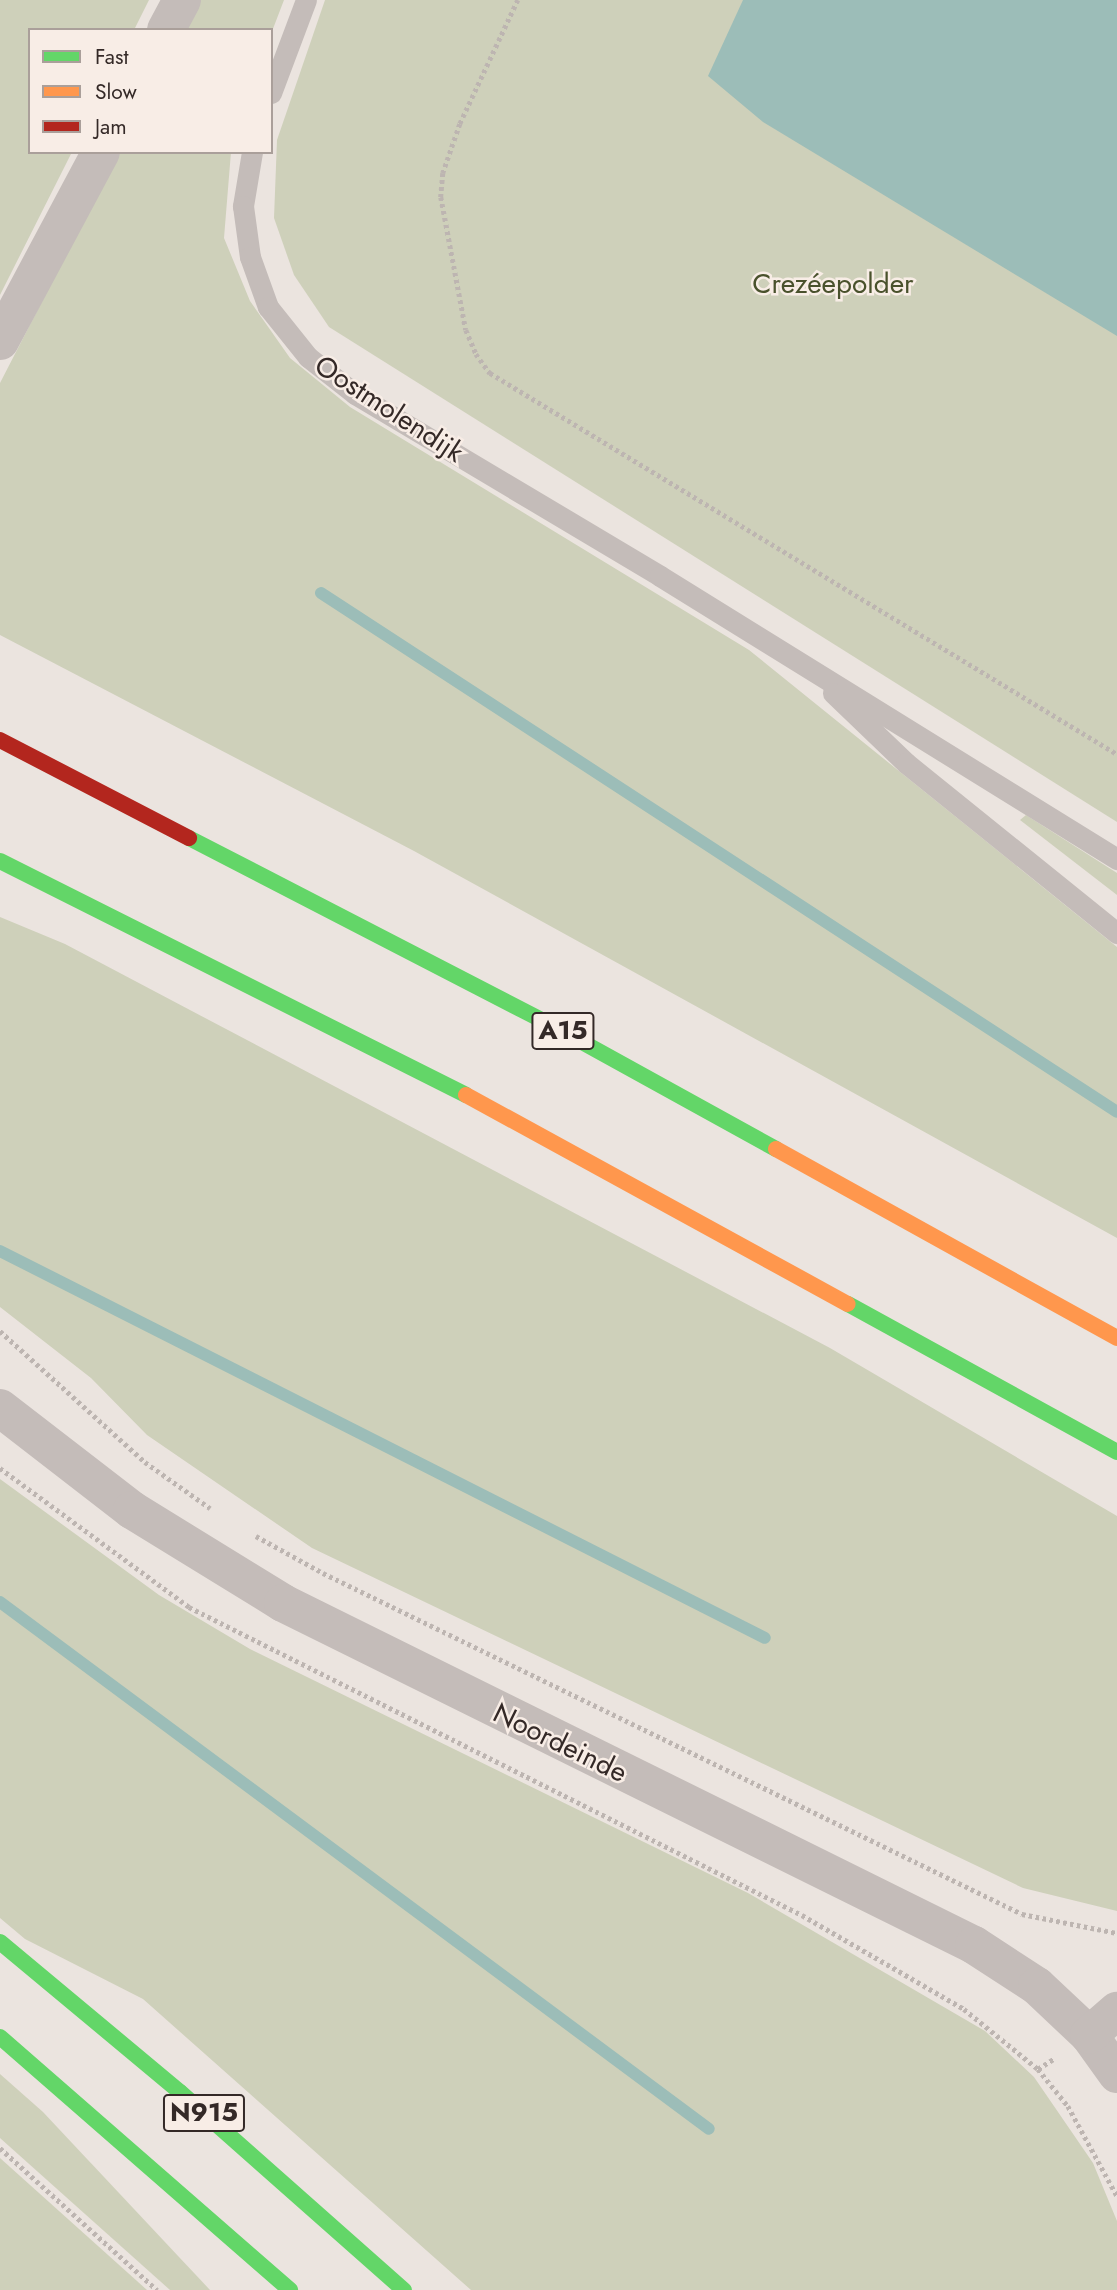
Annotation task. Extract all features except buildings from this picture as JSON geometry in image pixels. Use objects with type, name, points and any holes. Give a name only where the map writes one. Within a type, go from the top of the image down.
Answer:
[{"type":"main road","name":"A15","points":[[0,740],[544,1021],[1117,1338]]},
{"type":"main road","points":[[0,861],[483,1104],[1117,1452]]},
{"type":"main road","name":"N915","points":[[0,1942],[180,2092],[404,2290]]},
{"type":"main road","name":"N915","points":[[0,2037],[290,2290]]},
{"type":"street","points":[[167,28],[182,0]]},
{"type":"street","points":[[0,341],[100,154]]},
{"type":"street","name":"Noordeinde","points":[[0,1408],[132,1510],[271,1596],[365,1647],[974,1945],[1037,1986],[1103,2023],[1117,2074]]},
{"type":"lane","points":[[273,88],[306,0]]},
{"type":"lane","name":"Oostmolendijk","points":[[252,154],[243,206],[250,257],[268,307],[308,357],[355,394],[803,664]]},
{"type":"lane","points":[[803,664],[1117,859]]},
{"type":"lane","points":[[803,664],[906,763],[1117,933]]},
{"type":"path","points":[[518,0],[460,124],[442,185],[466,330],[476,354],[490,373],[1117,754]]},
{"type":"path","points":[[0,1331],[145,1462],[219,1514]]},
{"type":"path","points":[[0,1468],[189,1607],[802,1915],[964,2009],[1038,2068],[1068,2106],[1117,2196]]},
{"type":"path","points":[[253,1534],[323,1573],[1022,1914],[1117,1933]]},
{"type":"path","points":[[0,2148],[157,2290]]},
{"type":"green space","points":[[0,0],[149,0],[135,28],[28,28],[28,154],[71,154],[0,295]]},
{"type":"green space","points":[[197,0],[284,0],[273,29],[183,28]]},
{"type":"green space","name":"Crezéepolder","points":[[325,0],[1117,0],[1117,822],[329,327],[294,275],[274,218],[277,140]]},
{"type":"green space","points":[[118,154],[231,154],[224,238],[250,301],[290,358],[350,407],[749,650],[1117,947],[1117,1238],[414,851],[0,635],[0,383]]},
{"type":"green space","points":[[1026,815],[1117,873],[1117,895],[1020,820]]},
{"type":"green space","points":[[0,917],[65,944],[830,1348],[1117,1516],[1117,1911],[1023,1888],[312,1548],[147,1435],[91,1378],[0,1307]]},
{"type":"green space","points":[[0,1479],[159,1595],[250,1649],[748,1893],[985,2031],[1034,2077],[1093,2163],[1117,2221],[1117,2290],[471,2290],[143,1999],[25,1939],[0,1918]]},
{"type":"green space","points":[[0,2074],[43,2112],[210,2290],[170,2290],[0,2138]]},
{"type":"green space","points":[[0,2158],[147,2290],[0,2290]]},
{"type":"water","points":[[743,0],[1117,0],[1117,336],[763,122],[708,76]]},
{"type":"waterway","points":[[321,593],[1117,1112]]},
{"type":"waterway","points":[[0,1251],[765,1638]]},
{"type":"waterway","points":[[0,1602],[709,2129]]},
{"type":"traffic: fast","points":[[189,838],[544,1021],[776,1149]]},
{"type":"traffic: fast","points":[[0,861],[466,1095]]},
{"type":"traffic: fast","points":[[848,1304],[1117,1452]]},
{"type":"traffic: fast","points":[[0,1942],[180,2092],[404,2290]]},
{"type":"traffic: fast","points":[[0,2037],[290,2290]]},
{"type":"traffic: slow","points":[[466,1095],[848,1304]]},
{"type":"traffic: slow","points":[[776,1149],[1117,1338]]},
{"type":"traffic: jam","points":[[0,740],[189,838]]}]
